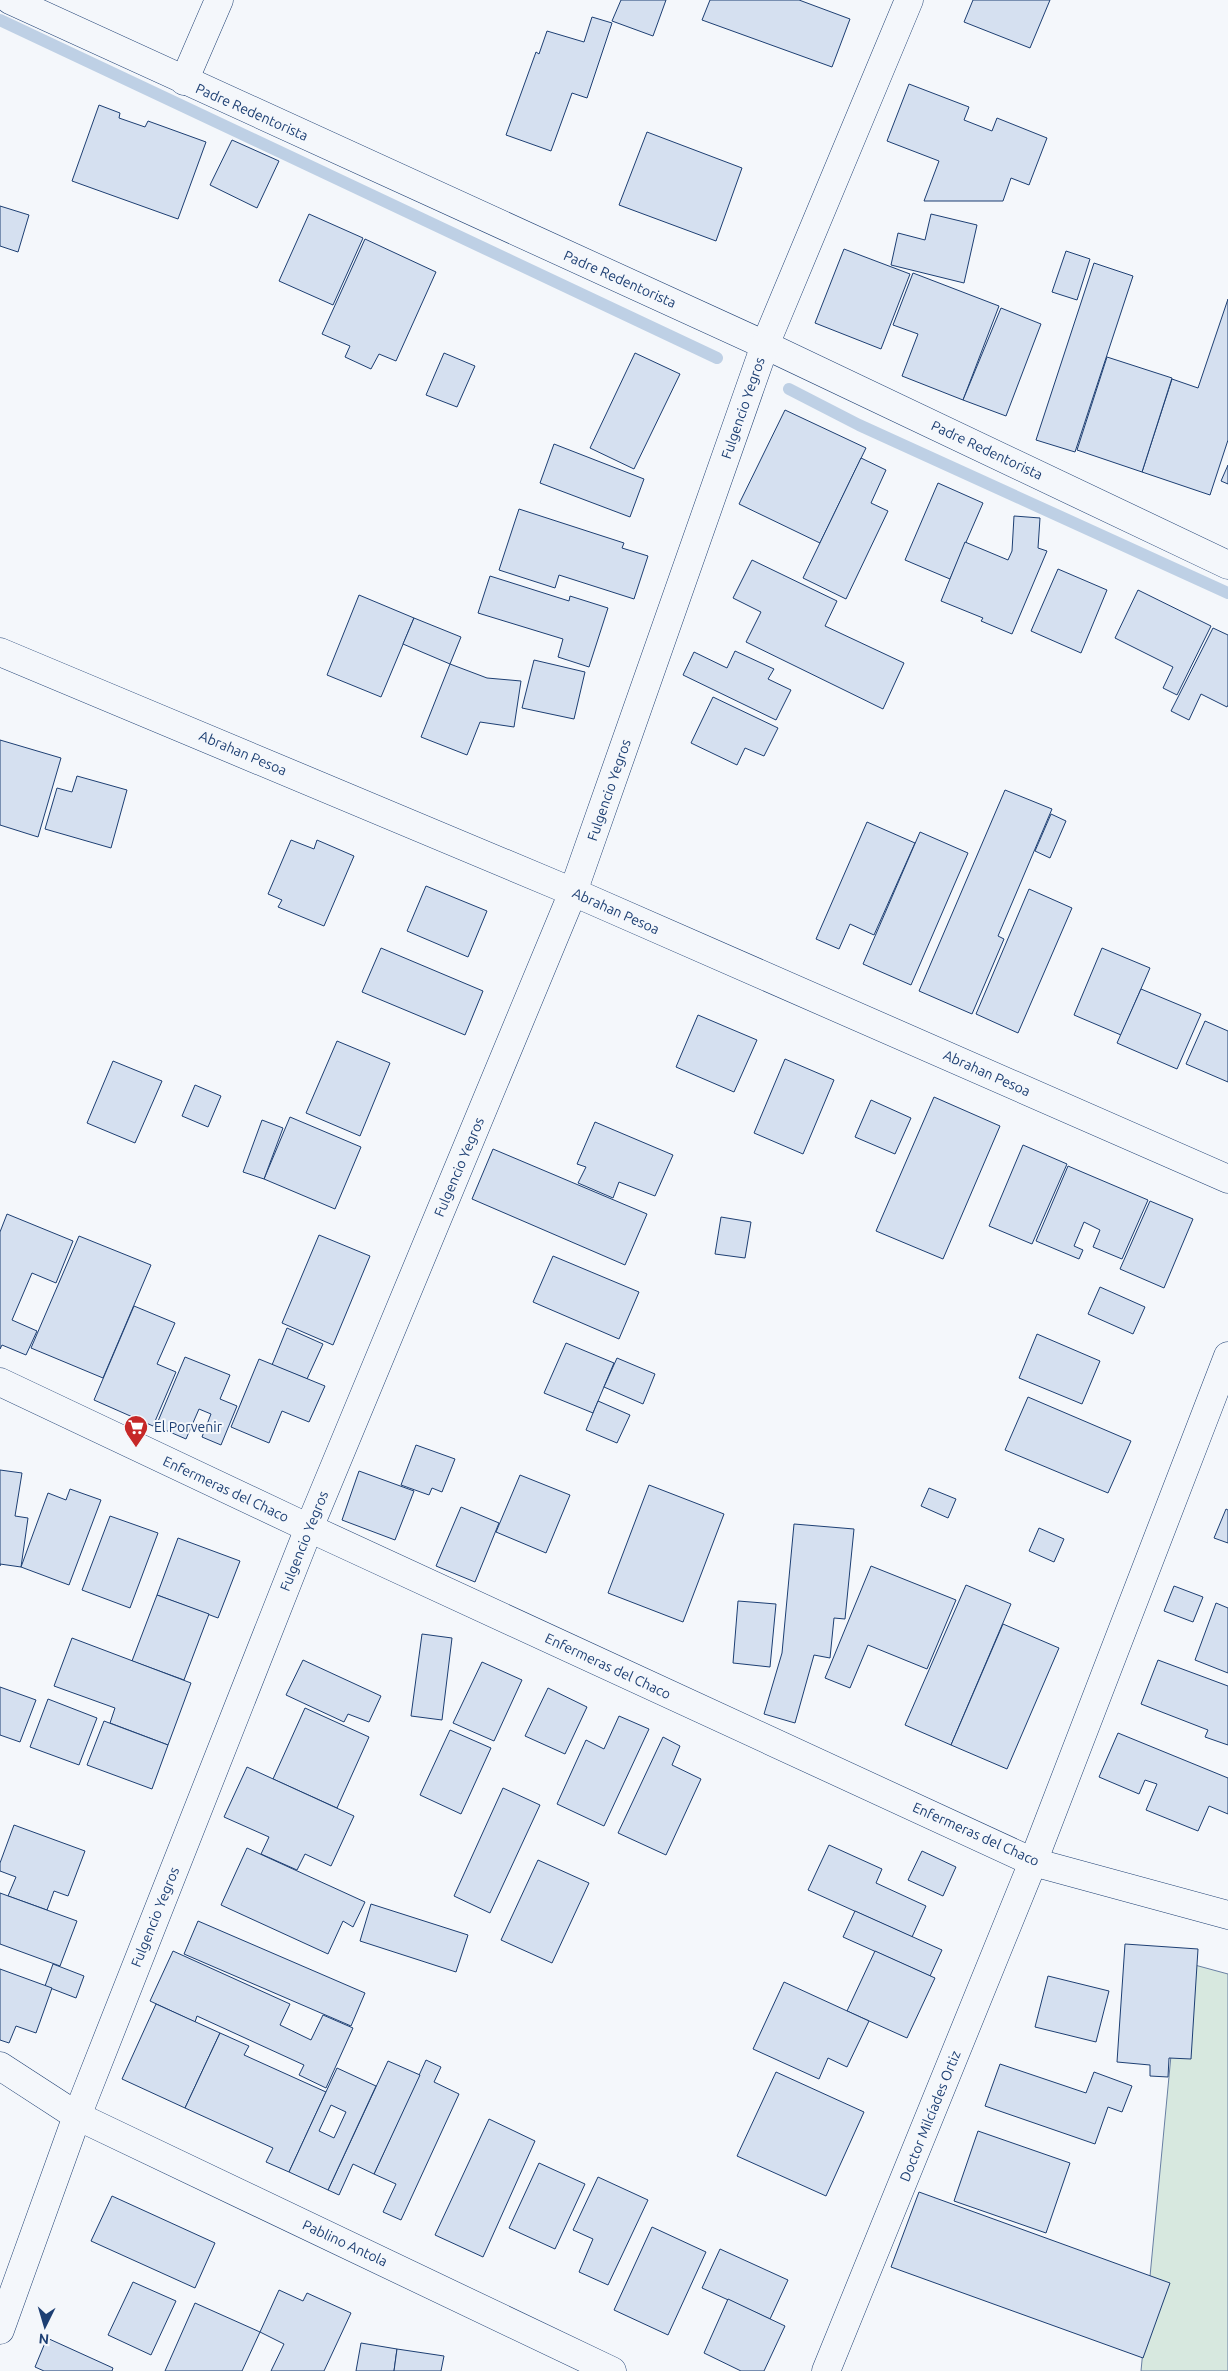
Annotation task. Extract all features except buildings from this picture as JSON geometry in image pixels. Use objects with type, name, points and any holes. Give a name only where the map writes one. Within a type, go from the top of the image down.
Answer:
[{"type":"street","name":"Padre Redentorista","points":[[10,0],[765,345],[1228,565]]},
{"type":"street","points":[[184,81],[219,0]]},
{"type":"street","name":"Fulgencio Yegros","points":[[0,2330],[77,2116],[309,1528],[573,892],[765,345],[909,0]]},
{"type":"street","name":"Abrahan Pesoa","points":[[0,652],[573,892],[1228,1179]]},
{"type":"street","name":"Doctor Milcíades Ortiz","points":[[826,2371],[1033,1862],[1228,1356]]},
{"type":"street","name":"Enfermeras del Chaco","points":[[0,1382],[309,1528],[1033,1862],[1228,1915]]},
{"type":"street","name":"Pablino Antola","points":[[0,2066],[77,2116],[612,2371]]},
{"type":"shaded area","points":[[1180,1961],[1228,1974],[1228,2371],[1141,2371]]},
{"type":"waterway","points":[[0,20],[717,358]]},
{"type":"waterway","points":[[789,389],[859,425],[1228,593]]},
{"type":"place","name":"El Porvenir","points":[[136,1448]]}]
